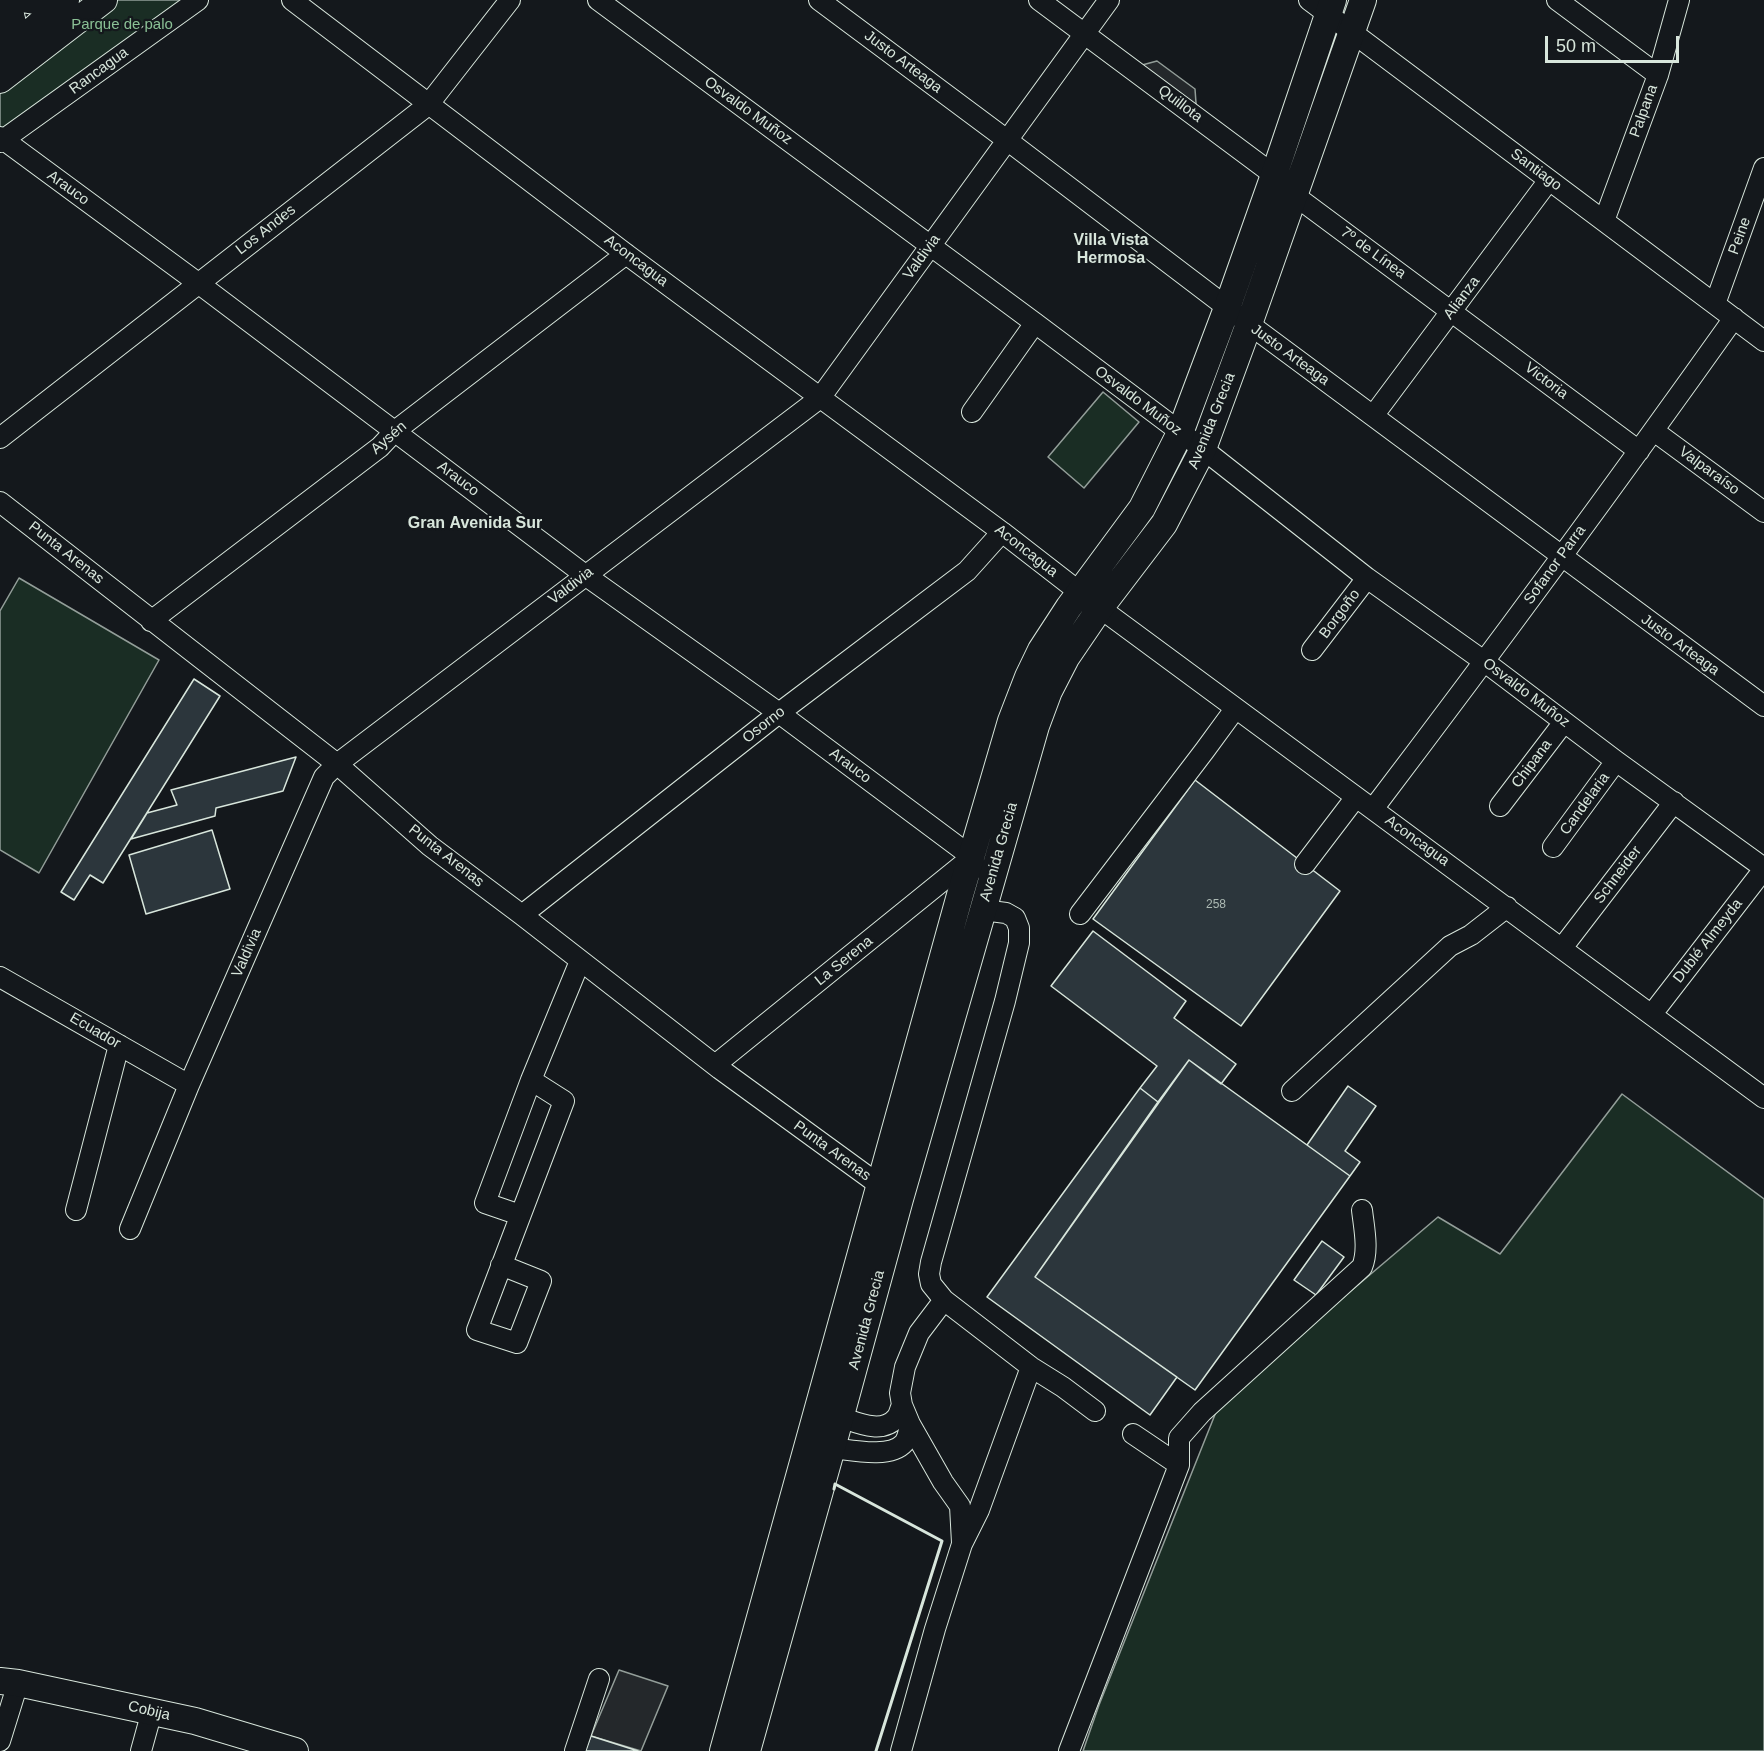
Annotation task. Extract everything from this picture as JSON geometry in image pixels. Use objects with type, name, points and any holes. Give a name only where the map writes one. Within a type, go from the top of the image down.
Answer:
[{"type":"main road","points":[[5,52],[14,28],[8,0]]},
{"type":"main road","points":[[28,0],[48,3],[60,0]]},
{"type":"main road","points":[[0,80],[41,35],[66,0]]},
{"type":"main road","points":[[5,52],[104,0]]},
{"type":"main road","name":"Avenida Grecia","points":[[723,1751],[890,1192],[985,902],[1036,726],[1049,691],[1066,658],[1100,608],[1164,524],[1203,450],[1364,0]]},
{"type":"main road","name":"Avenida Grecia","points":[[747,1751],[840,1417],[890,1192],[972,857],[1011,720],[1041,650],[1080,591],[1142,508],[1180,433],[1274,175],[1323,5]]},
{"type":"main road","name":"Cobija","points":[[9,1682],[195,1721],[291,1750]]},
{"type":"street","points":[[8,0],[41,35]]},
{"type":"street","name":"Rancagua","points":[[1,140],[198,0]]},
{"type":"street","name":"Aconcagua","points":[[292,0],[626,254],[1002,532],[1235,709],[1652,1014],[1762,1091]]},
{"type":"street","name":"Osvaldo Muñoz","points":[[598,0],[1035,323],[1367,578],[1764,868]]},
{"type":"street","name":"Justo Arteaga","points":[[819,0],[1227,308],[1764,706]]},
{"type":"street","name":"Quillota","points":[[1039,0],[1274,175]]},
{"type":"street","name":"Valdivia","points":[[130,1229],[189,1085],[324,777],[337,764],[820,398],[1109,0]]},
{"type":"street","points":[[1557,0],[1658,75]]},
{"type":"street","name":"Palpana","points":[[1604,221],[1658,75],[1679,0]]},
{"type":"street","name":"Los Andes","points":[[0,438],[428,105],[508,1]]},
{"type":"street","name":"Santiago","points":[[1323,5],[1352,32],[1764,341]]},
{"type":"street","name":"Arauco","points":[[1,140],[198,283],[585,575],[779,713],[972,857],[985,902]]},
{"type":"street","name":"Peine","points":[[1715,304],[1764,168]]},
{"type":"street","name":"Alianza","points":[[1373,416],[1549,180]]},
{"type":"street","name":"7º de Línea","points":[[1294,195],[1452,311]]},
{"type":"street","name":"Aysén","points":[[151,621],[380,447],[394,431],[626,254]]},
{"type":"street","name":"Victoria","points":[[1452,311],[1639,451]]},
{"type":"street","name":"Sofanor Parra","points":[[1372,808],[1485,662],[1734,318]]},
{"type":"street","points":[[972,412],[1035,323]]},
{"type":"street","name":"Valparaíso","points":[[1654,430],[1764,512]]},
{"type":"street","name":"Punta Arenas","points":[[0,502],[337,764],[430,846],[716,1065],[890,1192]]},
{"type":"street","name":"Osorno","points":[[522,915],[779,713],[967,571],[1002,532]]},
{"type":"street","name":"Borgoño","points":[[1312,650],[1367,578]]},
{"type":"street","points":[[1080,914],[1235,709]]},
{"type":"street","name":"Chipana","points":[[1500,806],[1564,722]]},
{"type":"street","name":"Candelaria","points":[[1553,847],[1616,761]]},
{"type":"street","points":[[1305,864],[1356,797]]},
{"type":"street","name":"Schneider","points":[[1562,948],[1674,802]]},
{"type":"street","name":"La Serena","points":[[716,1065],[972,857]]},
{"type":"street","name":"Dublé Almeyda","points":[[1652,1014],[1764,868]]},
{"type":"street","points":[[985,902],[1015,918],[1019,928],[1019,943],[1005,1001],[931,1262],[929,1274],[931,1284],[944,1300],[1031,1367],[1095,1411]]},
{"type":"street","points":[[1292,1091],[1450,946],[1471,935],[1507,907]]},
{"type":"street","points":[[520,1215],[485,1203],[531,1080],[580,961]]},
{"type":"street","name":"Ecuador","points":[[0,977],[189,1085]]},
{"type":"street","points":[[76,1210],[119,1045]]},
{"type":"street","points":[[501,1264],[564,1101],[531,1080]]},
{"type":"street","points":[[1070,1751],[1179,1465],[1179,1438],[1202,1412],[1362,1267],[1365,1260],[1365,1236],[1362,1210]]},
{"type":"street","points":[[944,1300],[919,1333],[910,1352],[901,1381],[900,1393],[910,1424],[943,1482],[960,1506],[962,1544]]},
{"type":"street","points":[[901,1751],[935,1629],[962,1544],[979,1510],[1031,1367]]},
{"type":"street","points":[[840,1417],[869,1426],[886,1426],[895,1419],[902,1405]]},
{"type":"street","points":[[832,1448],[886,1452],[896,1449],[904,1443],[910,1424]]},
{"type":"street","points":[[1133,1434],[1179,1465]]},
{"type":"street","points":[[574,1751],[599,1679]]},
{"type":"street","points":[[0,1741],[9,1682]]},
{"type":"street","points":[[141,1751],[152,1711]]},
{"type":"green space","name":"Parque de palo","points":[[116,0],[198,0],[0,137],[0,85]]},
{"type":"green space","points":[[1103,392],[1139,422],[1084,488],[1048,457]]},
{"type":"green space","points":[[19,578],[159,660],[39,873],[0,850],[0,611]]},
{"type":"green space","points":[[1622,1094],[1764,1199],[1764,1751],[1083,1751],[1099,1705],[1220,1402],[1438,1217],[1500,1254]]},
{"type":"shaded area","points":[[1157,61],[1195,89],[1197,117],[1131,68]]},
{"type":"shaded area","points":[[619,1670],[668,1686],[641,1751],[591,1736]]},
{"type":"building","points":[[194,679],[220,696],[103,883],[90,875],[74,900],[61,892]]},
{"type":"building","points":[[296,757],[283,791],[216,808],[215,816],[131,839],[147,813],[177,805],[171,790]]},
{"type":"building","points":[[1195,780],[1340,891],[1241,1026],[1093,919]]},
{"type":"building","points":[[212,830],[230,889],[146,914],[129,855]]},
{"type":"building","points":[[1093,931],[1186,1001],[1174,1018],[1236,1064],[1221,1084],[1189,1060],[1158,1102],[1140,1088],[1157,1066],[1051,986]]},
{"type":"building","points":[[1189,1060],[1350,1176],[1195,1390],[1035,1277]]},
{"type":"building","points":[[1348,1086],[1376,1106],[1345,1151],[1360,1162],[1350,1176],[1307,1145]]},
{"type":"building","points":[[1140,1088],[1158,1102],[1035,1277],[1177,1377],[1150,1415],[987,1297]]},
{"type":"building","points":[[1322,1241],[1344,1257],[1316,1295],[1294,1280]]},
{"type":"building","points":[[591,1736],[638,1751],[585,1751]]},
{"type":"wall","points":[[834,1489],[835,1484],[942,1541],[876,1751]]},
{"type":"district","name":"Villa Vista Hermosa","points":[[1111,250]]},
{"type":"district","name":"Gran Avenida Sur","points":[[475,524]]}]
